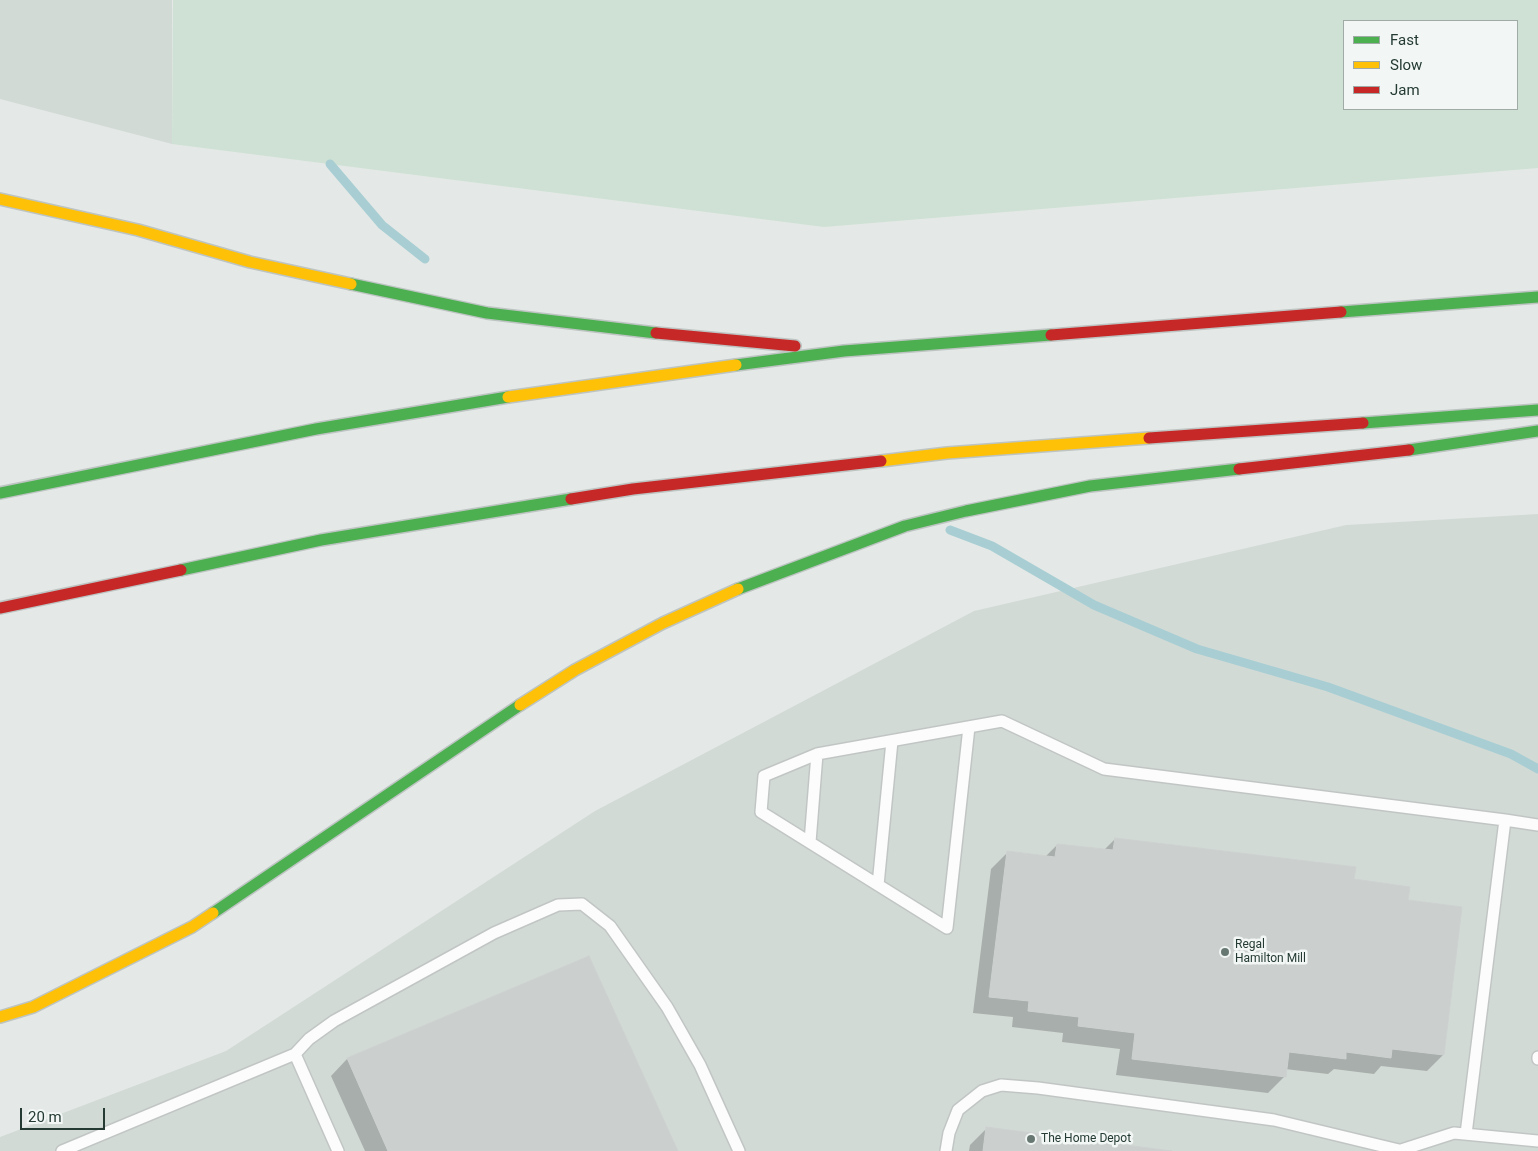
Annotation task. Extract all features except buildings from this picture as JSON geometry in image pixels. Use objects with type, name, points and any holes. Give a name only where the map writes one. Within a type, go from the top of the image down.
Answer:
[{"type":"highway","points":[[0,199],[138,230],[250,262],[487,313],[608,328],[844,351]]},
{"type":"highway","points":[[0,494],[287,435],[446,406],[571,386],[844,351],[1538,297]]},
{"type":"highway","points":[[0,608],[321,540],[633,489],[947,453],[1538,410]]},
{"type":"highway","points":[[0,1017],[33,1007],[192,927],[494,721],[575,670],[663,623],[754,581],[905,526],[966,511],[1090,486],[1432,447],[1538,430]]},
{"type":"lane","points":[[969,728],[947,928],[761,812],[764,776],[817,754],[1002,721],[1104,769],[1538,825]]},
{"type":"lane","points":[[878,885],[892,741]]},
{"type":"lane","points":[[810,842],[817,754]]},
{"type":"lane","points":[[1466,1134],[1505,820]]},
{"type":"lane","points":[[62,1151],[295,1054],[309,1039],[334,1021],[494,933],[558,905],[582,904],[610,926],[668,1007],[700,1065],[738,1151]]},
{"type":"lane","points":[[295,1054],[338,1151]]},
{"type":"lane","points":[[946,1151],[949,1133],[958,1110],[982,1091],[1001,1086],[1038,1088],[1274,1120],[1399,1150],[1454,1133],[1538,1140]]},
{"type":"shaded area","points":[[0,0],[172,0],[172,144],[0,99]]},
{"type":"shaded area","points":[[1538,514],[1538,1151],[0,1151],[0,1137],[226,1051],[595,811],[974,611],[1346,525]]},
{"type":"green space","points":[[173,0],[1538,0],[1538,168],[824,227],[172,144]]},
{"type":"waterway","points":[[330,164],[382,225],[425,259]]},
{"type":"waterway","points":[[950,530],[992,546],[1094,605],[1197,649],[1328,687],[1511,754],[1538,769]]},
{"type":"traffic: fast","points":[[351,284],[487,313],[656,333]]},
{"type":"traffic: fast","points":[[1341,312],[1538,297]]},
{"type":"traffic: fast","points":[[736,365],[844,351],[1051,335]]},
{"type":"traffic: fast","points":[[0,493],[316,429],[508,397]]},
{"type":"traffic: fast","points":[[1363,423],[1538,410]]},
{"type":"traffic: fast","points":[[1409,450],[1538,431]]},
{"type":"traffic: fast","points":[[738,589],[905,526],[966,511],[1090,486],[1239,469]]},
{"type":"traffic: fast","points":[[181,570],[321,540],[571,499]]},
{"type":"traffic: fast","points":[[213,913],[520,705]]},
{"type":"traffic: slow","points":[[0,199],[138,230],[250,262],[351,284]]},
{"type":"traffic: slow","points":[[508,397],[736,365]]},
{"type":"traffic: slow","points":[[881,461],[947,453],[1149,438]]},
{"type":"traffic: slow","points":[[520,705],[575,670],[663,623],[738,589]]},
{"type":"traffic: slow","points":[[0,1017],[33,1007],[192,927],[213,913]]},
{"type":"traffic: jam","points":[[1051,335],[1341,312]]},
{"type":"traffic: jam","points":[[656,333],[795,346]]},
{"type":"traffic: jam","points":[[1149,438],[1363,423]]},
{"type":"traffic: jam","points":[[1239,469],[1409,450]]},
{"type":"traffic: jam","points":[[571,499],[633,489],[881,461]]},
{"type":"traffic: jam","points":[[0,608],[181,570]]},
{"type":"place","name":"Regal Hamilton Mill","points":[[1225,952]]},
{"type":"place","name":"The Home Depot","points":[[1031,1139]]}]
